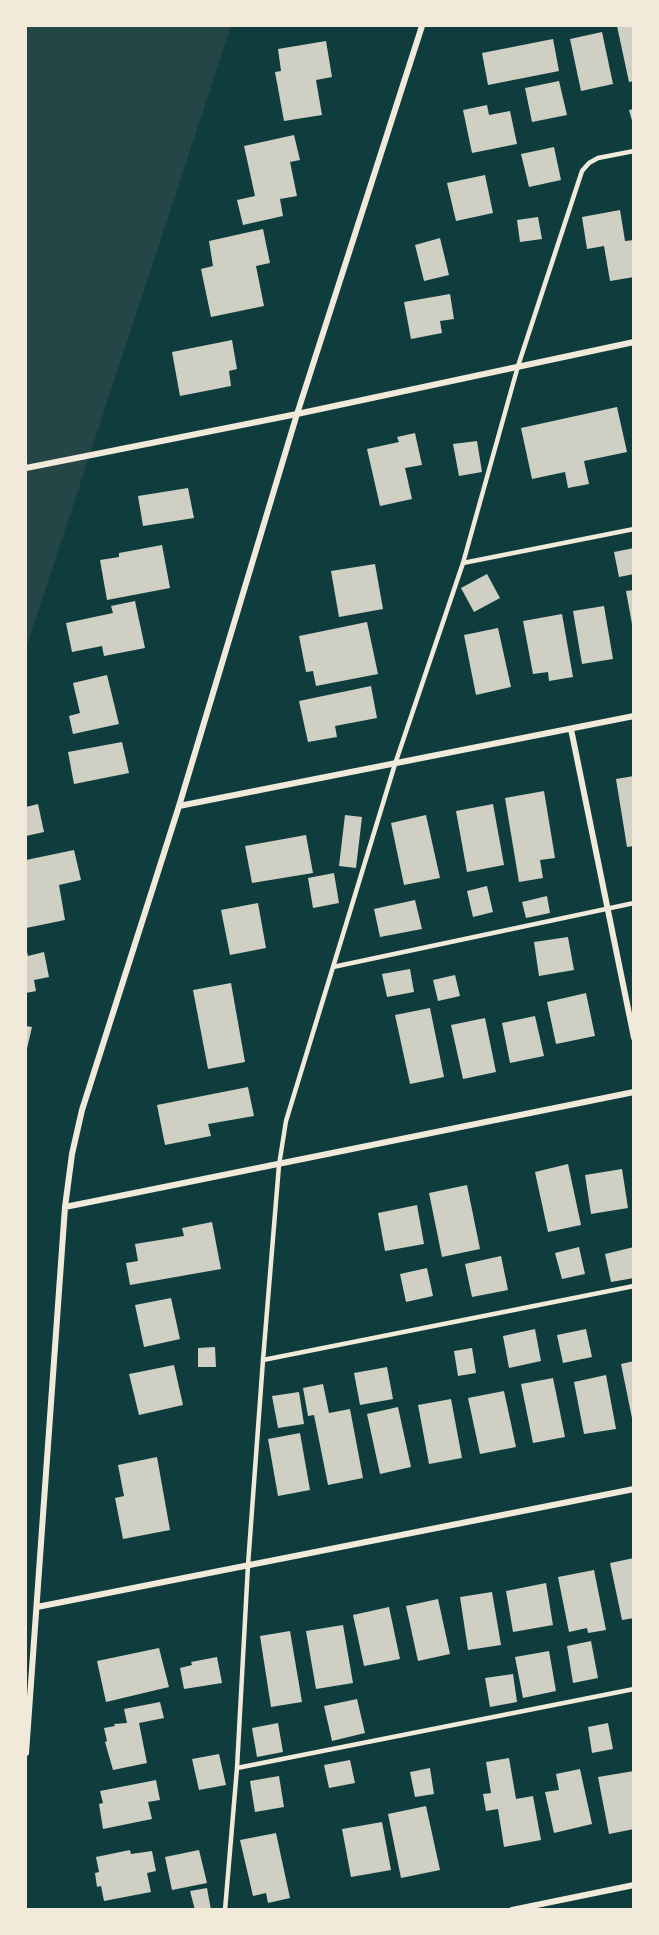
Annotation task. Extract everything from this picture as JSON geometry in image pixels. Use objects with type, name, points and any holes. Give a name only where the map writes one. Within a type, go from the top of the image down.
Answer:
[{"type":"street","points":[[26,1753],[65,1207],[72,1154],[82,1110],[179,806],[297,414],[422,26]]},
{"type":"street","points":[[26,468],[297,414],[633,342]]},
{"type":"street","points":[[179,806],[633,716]]},
{"type":"street","points":[[571,729],[633,1038]]},
{"type":"street","points":[[65,1207],[633,1092]]},
{"type":"street","points":[[37,1607],[633,1488]]},
{"type":"street","points":[[512,1910],[633,1885]]},
{"type":"lane","points":[[225,1910],[237,1768],[248,1565],[263,1360],[279,1165],[286,1121],[395,764],[463,563],[518,366],[582,171],[598,158],[633,151]]},
{"type":"lane","points":[[463,563],[633,529]]},
{"type":"lane","points":[[333,967],[633,903]]},
{"type":"lane","points":[[263,1360],[633,1286]]},
{"type":"lane","points":[[237,1768],[633,1689]]},
{"type":"shaded area","points":[[26,26],[231,26],[26,648]]},
{"type":"building","points":[[617,26],[634,26],[634,81],[629,82]]},
{"type":"building","points":[[602,32],[613,84],[581,91],[570,39]]},
{"type":"building","points":[[553,39],[559,71],[488,85],[482,53]]},
{"type":"building","points":[[326,41],[332,77],[316,80],[322,115],[284,121],[275,72],[281,71],[278,49]]},
{"type":"building","points":[[559,81],[567,115],[532,122],[525,88]]},
{"type":"building","points":[[487,105],[489,115],[510,111],[517,144],[472,153],[463,110]]},
{"type":"building","points":[[634,109],[634,124],[633,124],[629,110]]},
{"type":"building","points":[[294,135],[300,160],[290,162],[297,196],[280,199],[283,216],[243,225],[237,200],[255,196],[244,146]]},
{"type":"building","points":[[554,147],[561,180],[529,187],[521,154]]},
{"type":"building","points":[[485,175],[493,213],[456,221],[447,183]]},
{"type":"building","points":[[620,210],[625,241],[634,240],[634,277],[610,281],[604,246],[587,249],[582,217]]},
{"type":"building","points":[[538,217],[542,239],[520,242],[517,220]]},
{"type":"building","points":[[263,229],[270,263],[256,266],[264,306],[211,317],[201,269],[213,266],[209,241]]},
{"type":"building","points":[[440,238],[449,275],[424,281],[415,245]]},
{"type":"building","points":[[450,294],[454,319],[440,321],[442,333],[411,339],[404,302]]},
{"type":"building","points":[[232,340],[237,369],[229,371],[231,386],[180,396],[172,352]]},
{"type":"building","points":[[617,407],[627,452],[584,461],[589,484],[568,488],[565,472],[532,479],[521,428]]},
{"type":"building","points":[[415,433],[422,465],[405,468],[412,499],[380,506],[367,449],[399,442],[397,437]]},
{"type":"building","points":[[477,441],[482,472],[459,476],[453,444]]},
{"type":"building","points":[[188,488],[194,518],[143,526],[138,496]]},
{"type":"building","points":[[162,545],[170,588],[107,600],[100,560],[119,557],[119,553]]},
{"type":"building","points":[[634,548],[634,574],[619,577],[614,552]]},
{"type":"building","points":[[375,564],[383,609],[339,617],[331,571]]},
{"type":"building","points":[[487,574],[500,598],[474,612],[461,588]]},
{"type":"building","points":[[634,590],[634,624],[632,624],[626,591]]},
{"type":"building","points":[[135,601],[145,648],[104,656],[102,646],[72,652],[66,623],[113,613],[111,606]]},
{"type":"building","points":[[604,606],[613,659],[582,664],[573,611]]},
{"type":"building","points":[[562,614],[573,677],[549,681],[548,672],[533,674],[523,621]]},
{"type":"building","points":[[367,622],[378,674],[316,686],[313,671],[306,672],[299,636]]},
{"type":"building","points":[[498,628],[511,687],[476,695],[464,635]]},
{"type":"building","points":[[107,675],[119,724],[73,734],[69,716],[80,713],[73,683]]},
{"type":"building","points":[[371,686],[377,718],[335,726],[337,737],[308,742],[299,701]]},
{"type":"building","points":[[122,742],[129,773],[74,784],[68,752]]},
{"type":"building","points":[[634,776],[634,846],[627,847],[616,779]]},
{"type":"building","points":[[544,791],[555,858],[540,860],[543,878],[519,882],[505,798]]},
{"type":"building","points":[[38,804],[44,832],[26,836],[26,807]]},
{"type":"building","points":[[493,804],[504,865],[467,872],[456,811]]},
{"type":"building","points":[[345,815],[362,817],[356,868],[339,866]]},
{"type":"building","points":[[426,815],[440,878],[404,885],[391,823]]},
{"type":"building","points":[[306,835],[313,873],[252,883],[245,846]]},
{"type":"building","points":[[74,850],[81,880],[59,885],[65,920],[26,928],[26,860]]},
{"type":"building","points":[[334,873],[339,903],[313,908],[308,878]]},
{"type":"building","points":[[487,886],[493,912],[473,917],[467,891]]},
{"type":"building","points":[[547,896],[550,913],[526,918],[522,902]]},
{"type":"building","points":[[415,900],[422,929],[380,937],[374,909]]},
{"type":"building","points":[[258,903],[266,948],[230,955],[221,910]]},
{"type":"building","points":[[568,937],[574,970],[539,976],[534,942]]},
{"type":"building","points":[[26,948],[28,956],[44,952],[49,977],[34,980],[36,991],[26,993]]},
{"type":"building","points":[[410,969],[414,992],[387,997],[382,974]]},
{"type":"building","points":[[455,975],[460,996],[438,1001],[433,980]]},
{"type":"building","points":[[231,983],[245,1062],[208,1069],[193,990]]},
{"type":"building","points":[[586,993],[595,1036],[556,1044],[547,1002]]},
{"type":"building","points":[[430,1008],[444,1077],[410,1084],[395,1015]]},
{"type":"building","points":[[535,1016],[544,1056],[510,1063],[502,1023]]},
{"type":"building","points":[[485,1018],[496,1072],[463,1079],[451,1025]]},
{"type":"building","points":[[26,1026],[32,1027],[26,1053]]},
{"type":"building","points":[[248,1087],[254,1116],[208,1124],[211,1136],[165,1145],[157,1105]]},
{"type":"building","points":[[568,1164],[581,1225],[548,1232],[535,1172]]},
{"type":"building","points":[[622,1169],[628,1208],[591,1214],[585,1175]]},
{"type":"building","points":[[467,1185],[480,1249],[442,1257],[429,1193]]},
{"type":"building","points":[[417,1205],[424,1244],[385,1251],[378,1213]]},
{"type":"building","points":[[212,1222],[221,1269],[130,1285],[126,1263],[138,1261],[135,1244],[184,1236],[182,1228]]},
{"type":"building","points":[[579,1247],[585,1274],[562,1279],[555,1253]]},
{"type":"building","points":[[634,1247],[634,1278],[611,1282],[605,1254]]},
{"type":"building","points":[[501,1256],[508,1290],[472,1297],[465,1264]]},
{"type":"building","points":[[427,1268],[433,1296],[406,1302],[400,1274]]},
{"type":"building","points":[[171,1298],[180,1339],[144,1347],[135,1305]]},
{"type":"building","points":[[535,1329],[541,1361],[509,1368],[503,1336]]},
{"type":"building","points":[[586,1329],[592,1357],[563,1363],[557,1335]]},
{"type":"building","points":[[215,1347],[216,1367],[198,1367],[198,1348]]},
{"type":"building","points":[[472,1348],[476,1373],[458,1376],[454,1351]]},
{"type":"building","points":[[634,1361],[634,1418],[632,1418],[621,1364]]},
{"type":"building","points":[[174,1365],[183,1405],[139,1415],[129,1374]]},
{"type":"building","points":[[387,1367],[393,1399],[360,1405],[354,1373]]},
{"type":"building","points":[[606,1375],[616,1429],[584,1434],[574,1382]]},
{"type":"building","points":[[553,1378],[565,1437],[533,1443],[521,1384]]},
{"type":"building","points":[[323,1384],[329,1413],[350,1409],[363,1478],[328,1485],[314,1415],[308,1416],[303,1388]]},
{"type":"building","points":[[504,1391],[516,1447],[480,1454],[468,1398]]},
{"type":"building","points":[[299,1392],[304,1424],[278,1428],[272,1396]]},
{"type":"building","points":[[451,1399],[462,1458],[429,1464],[418,1405]]},
{"type":"building","points":[[398,1407],[411,1467],[380,1474],[367,1414]]},
{"type":"building","points":[[300,1433],[310,1490],[278,1496],[268,1439]]},
{"type":"building","points":[[157,1457],[170,1530],[123,1539],[115,1498],[124,1496],[118,1465]]},
{"type":"building","points":[[634,1558],[634,1618],[622,1620],[610,1563]]},
{"type":"building","points":[[594,1570],[606,1630],[588,1633],[587,1628],[569,1632],[558,1577]]},
{"type":"building","points":[[546,1583],[553,1625],[513,1632],[506,1591]]},
{"type":"building","points":[[492,1592],[501,1645],[468,1650],[460,1597]]},
{"type":"building","points":[[438,1599],[450,1654],[418,1661],[406,1606]]},
{"type":"building","points":[[389,1607],[400,1659],[364,1666],[353,1615]]},
{"type":"building","points":[[343,1625],[353,1683],[316,1689],[306,1631]]},
{"type":"building","points":[[290,1631],[302,1702],[271,1707],[260,1636]]},
{"type":"building","points":[[591,1641],[598,1678],[573,1683],[567,1646]]},
{"type":"building","points":[[159,1648],[169,1687],[106,1702],[97,1661]]},
{"type":"building","points":[[549,1651],[556,1691],[523,1698],[515,1657]]},
{"type":"building","points":[[217,1657],[222,1683],[184,1689],[180,1668],[192,1665],[191,1662]]},
{"type":"building","points":[[513,1674],[517,1702],[490,1707],[485,1678]]},
{"type":"building","points":[[357,1699],[365,1733],[332,1741],[324,1706]]},
{"type":"building","points":[[160,1702],[164,1718],[139,1723],[147,1763],[113,1770],[105,1742],[107,1741],[104,1728],[127,1723],[124,1709]]},
{"type":"building","points":[[278,1723],[283,1752],[257,1757],[252,1728]]},
{"type":"building","points":[[608,1723],[613,1749],[592,1753],[588,1727]]},
{"type":"building","points":[[219,1754],[226,1785],[199,1790],[192,1759]]},
{"type":"building","points":[[509,1758],[516,1799],[533,1796],[541,1840],[504,1847],[498,1809],[486,1811],[483,1794],[491,1793],[486,1762]]},
{"type":"building","points":[[350,1760],[355,1783],[329,1788],[324,1765]]},
{"type":"building","points":[[430,1768],[434,1794],[415,1797],[410,1772]]},
{"type":"building","points":[[580,1769],[592,1824],[554,1833],[545,1792],[559,1790],[556,1774]]},
{"type":"building","points":[[634,1771],[634,1829],[609,1834],[598,1777]]},
{"type":"building","points":[[279,1776],[284,1807],[255,1812],[250,1781]]},
{"type":"building","points":[[156,1780],[160,1800],[148,1802],[152,1819],[103,1829],[99,1804],[103,1803],[100,1791]]},
{"type":"building","points":[[426,1806],[440,1870],[401,1878],[388,1814]]},
{"type":"building","points":[[382,1822],[391,1870],[351,1877],[342,1829]]},
{"type":"building","points":[[276,1833],[290,1898],[268,1903],[266,1893],[253,1896],[240,1840]]},
{"type":"building","points":[[130,1850],[131,1854],[152,1851],[156,1871],[147,1873],[151,1892],[104,1901],[101,1886],[97,1887],[95,1873],[99,1872],[96,1857]]},
{"type":"building","points":[[199,1850],[207,1883],[172,1890],[165,1857]]},
{"type":"building","points":[[207,1888],[211,1910],[195,1910],[190,1891]]}]
